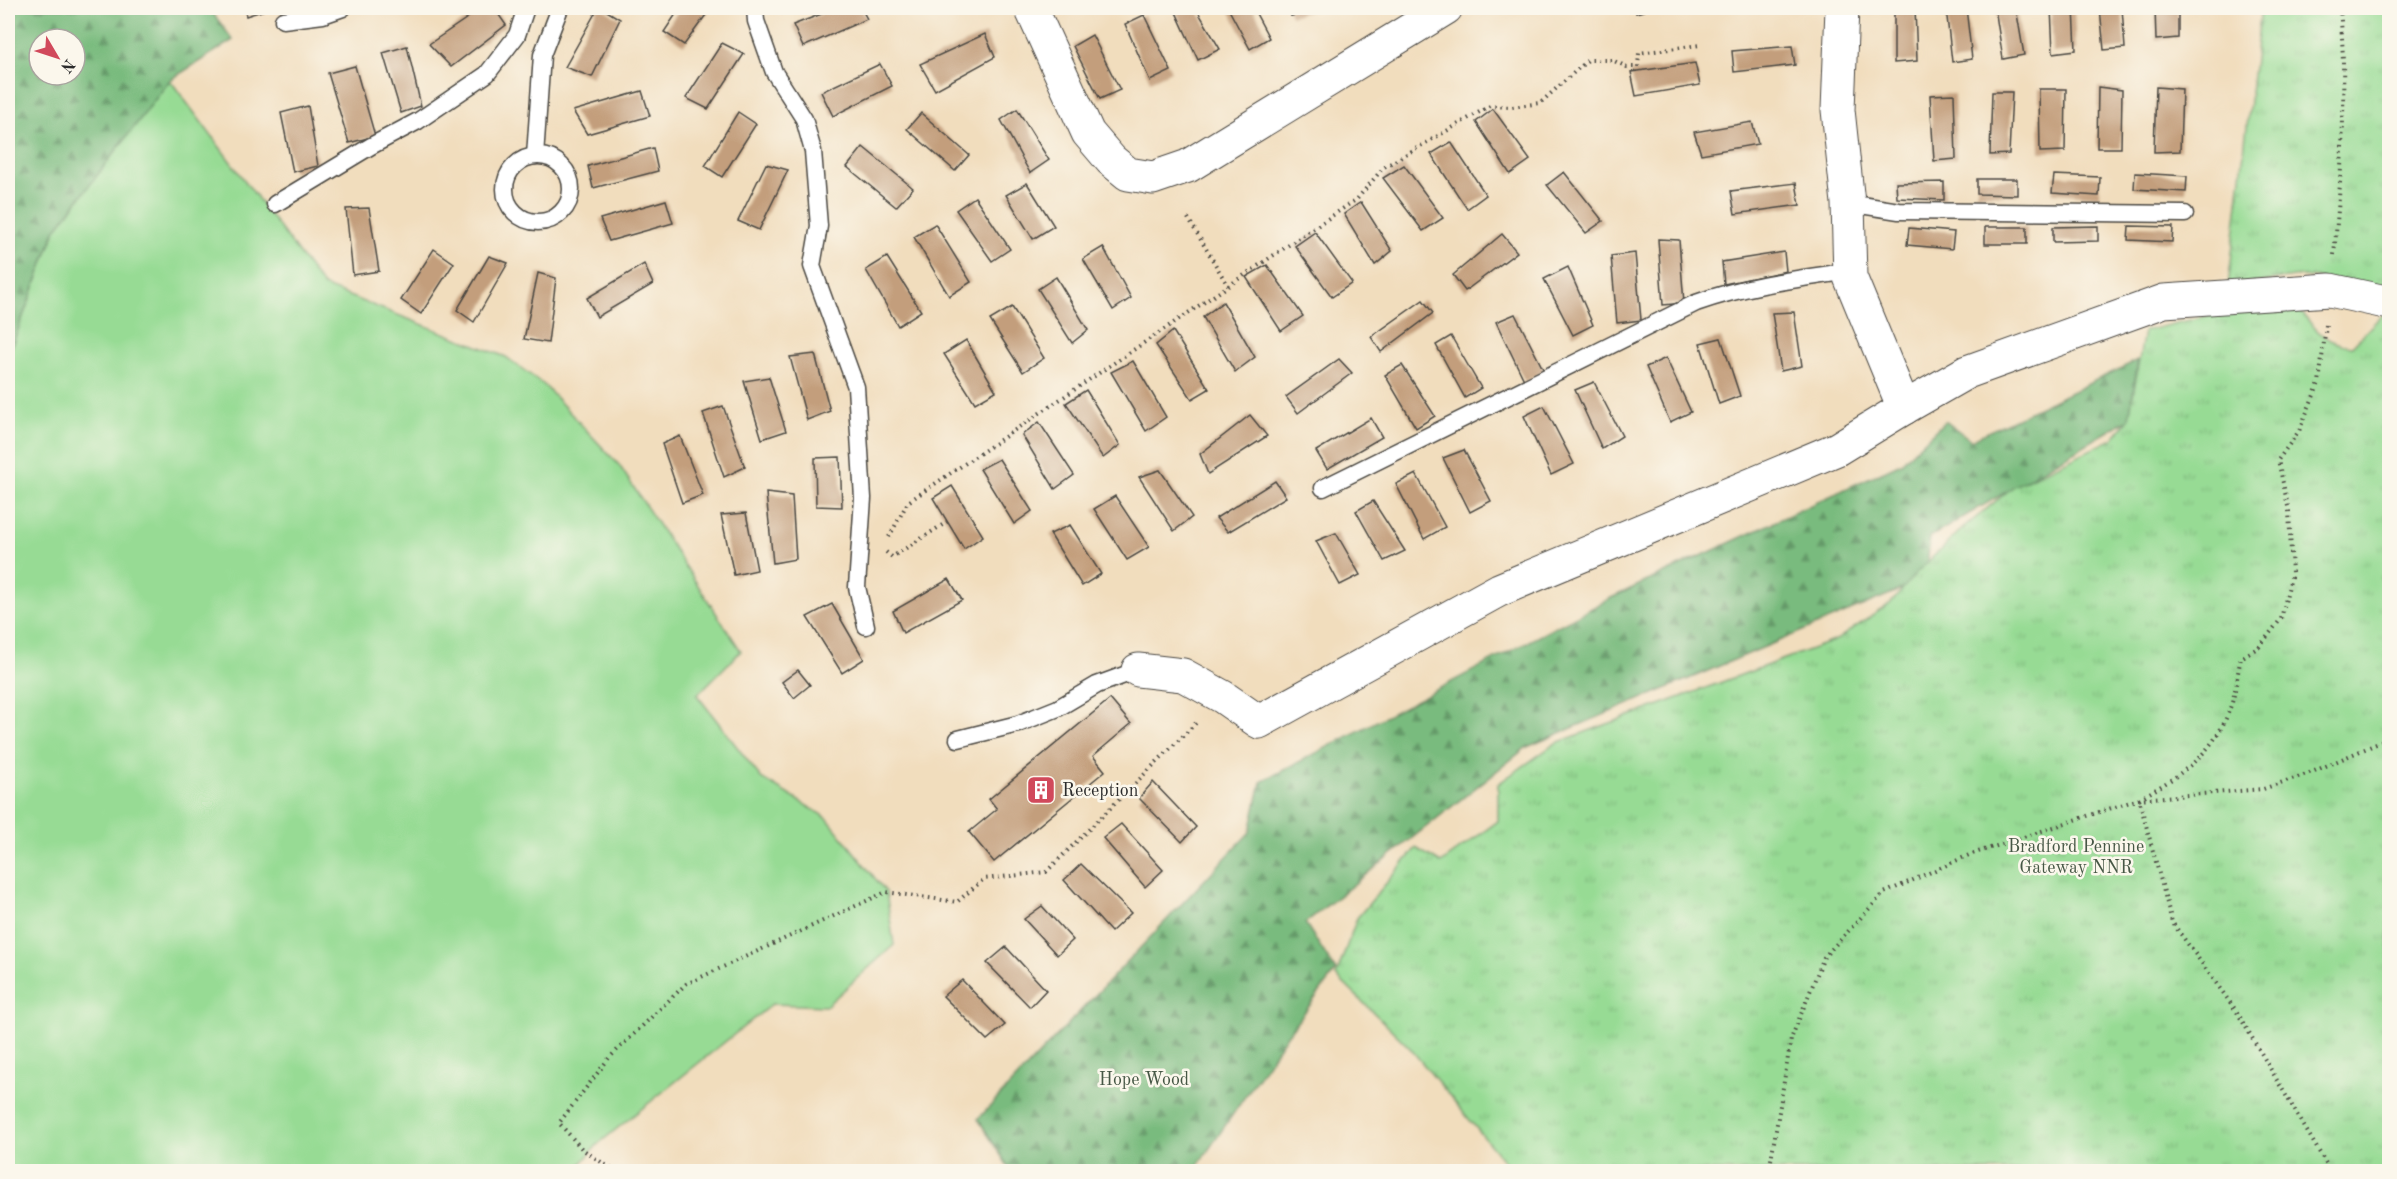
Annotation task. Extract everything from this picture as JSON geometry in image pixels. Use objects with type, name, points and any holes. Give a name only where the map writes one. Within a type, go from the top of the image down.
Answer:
[{"type":"street","points":[[1031,8],[1088,133],[1111,160],[1128,174],[1153,178],[1188,166],[1446,8]]},
{"type":"street","points":[[1842,8],[1838,110],[1848,203],[1850,277],[1904,408]]},
{"type":"street","points":[[1138,670],[1183,675],[1223,697],[1259,722],[1499,590],[1837,449],[1967,372],[2164,301],[2330,290],[2390,303]]},
{"type":"lane","points":[[283,20],[323,15],[343,8]]},
{"type":"lane","points":[[275,204],[371,146],[418,121],[488,74],[517,34],[526,8]]},
{"type":"lane","points":[[535,156],[542,55],[560,8]]},
{"type":"lane","points":[[755,8],[756,21],[774,72],[804,119],[813,151],[819,226],[812,266],[856,387],[863,498],[857,587],[866,626]]},
{"type":"lane","points":[[535,156],[545,156],[556,160],[564,168],[572,188],[571,199],[566,209],[558,217],[537,223],[517,215],[509,206],[505,196],[508,174],[524,159],[535,156]]},
{"type":"lane","points":[[1848,203],[1899,211],[2185,214]]},
{"type":"lane","points":[[1323,488],[1696,303],[1730,291],[1760,284],[1850,272]]},
{"type":"lane","points":[[958,739],[1018,724],[1058,708],[1097,685],[1138,670]]},
{"type":"path","points":[[1768,1172],[1791,1039],[1824,957],[1884,893],[1969,855],[2139,799],[2182,774],[2212,746],[2230,708],[2241,658],[2259,647],[2281,619],[2292,573],[2289,511],[2278,460],[2299,431],[2319,383],[2341,184],[2343,43],[2340,8]]},
{"type":"path","points":[[883,549],[908,502],[1357,199],[1384,167],[1490,105],[1512,107],[1540,103],[1588,60],[1612,60],[1627,67],[1638,67],[1639,53],[1700,45]]},
{"type":"path","points":[[1188,218],[1228,286]]},
{"type":"path","points":[[860,551],[883,549],[892,557],[947,522]]},
{"type":"path","points":[[616,1172],[582,1149],[559,1123],[609,1058],[686,984],[886,892],[957,902],[984,879],[1046,872],[1223,697]]},
{"type":"path","points":[[2139,799],[2263,789],[2312,772],[2390,738]]},
{"type":"path","points":[[2139,799],[2172,922],[2237,1012],[2331,1172]]},
{"type":"green space","points":[[8,8],[209,8],[233,40],[170,80],[56,229],[8,356]]},
{"type":"green space","points":[[2261,8],[2389,8],[2389,286],[2301,276],[2228,287]]},
{"type":"green space","points":[[170,80],[323,286],[506,357],[544,385],[619,465],[741,651],[697,695],[761,778],[827,818],[886,892],[894,945],[826,1006],[772,1004],[598,1144],[575,1171],[8,1171],[8,356],[56,229]]},
{"type":"green space","name":"Bradford Pennine Gateway NNR","points":[[2251,305],[2298,308],[2321,334],[2334,342],[2352,346],[2382,315],[2389,317],[2389,1171],[1512,1171],[1409,1047],[1336,976],[1357,918],[1416,848],[1441,863],[1498,821],[1498,784],[1556,743],[1836,640],[1891,603],[1915,574],[1960,531],[2014,486],[2113,439],[2129,419],[2144,331]]},
{"type":"green space","name":"Hope Wood","points":[[2138,360],[2129,419],[1930,537],[1926,579],[1527,747],[1305,923],[1336,971],[1287,1035],[1194,1171],[1011,1171],[978,1119],[1250,832],[1261,782],[1611,598],[1901,463],[1945,421],[1971,440]]},
{"type":"building","points":[[244,8],[271,8],[246,16]]},
{"type":"building","points":[[482,8],[494,8],[506,25],[451,67],[429,44]]},
{"type":"building","points":[[598,8],[620,19],[592,77],[565,67]]},
{"type":"building","points":[[680,8],[711,8],[684,45],[664,32]]},
{"type":"building","points":[[837,8],[861,8],[867,19],[803,47],[793,25]]},
{"type":"building","points":[[1196,8],[1220,49],[1198,60],[1175,10]]},
{"type":"building","points":[[1228,8],[1253,8],[1269,38],[1250,49]]},
{"type":"building","points":[[1288,8],[1313,8],[1314,10],[1291,16]]},
{"type":"building","points":[[1635,8],[1654,8],[1636,13]]},
{"type":"building","points":[[1894,8],[1915,8],[1917,61],[1894,63]]},
{"type":"building","points":[[1946,8],[1966,8],[1972,59],[1952,62]]},
{"type":"building","points":[[1995,8],[2016,8],[2024,55],[2003,59]]},
{"type":"building","points":[[2051,8],[2074,8],[2076,50],[2053,53]]},
{"type":"building","points":[[2100,8],[2122,8],[2125,48],[2104,50]]},
{"type":"building","points":[[2155,8],[2178,8],[2178,38],[2156,40]]},
{"type":"building","points":[[1144,15],[1171,71],[1150,81],[1125,24]]},
{"type":"building","points":[[985,34],[995,57],[935,90],[920,64]]},
{"type":"building","points":[[1092,35],[1120,90],[1100,99],[1073,46]]},
{"type":"building","points":[[722,43],[744,54],[708,109],[686,98]]},
{"type":"building","points":[[407,46],[421,106],[401,113],[383,53]]},
{"type":"building","points":[[1792,46],[1795,65],[1734,72],[1732,51]]},
{"type":"building","points":[[1695,63],[1700,85],[1636,96],[1631,72]]},
{"type":"building","points":[[880,64],[892,86],[833,116],[821,92]]},
{"type":"building","points":[[355,66],[375,136],[349,143],[328,73]]},
{"type":"building","points":[[2098,87],[2122,90],[2121,148],[2097,148]]},
{"type":"building","points":[[2156,87],[2182,89],[2180,151],[2154,152]]},
{"type":"building","points":[[2039,89],[2066,89],[2065,151],[2040,152]]},
{"type":"building","points":[[642,91],[650,116],[587,134],[573,111]]},
{"type":"building","points":[[1992,92],[2012,92],[2009,154],[1990,155]]},
{"type":"building","points":[[1954,94],[1956,159],[1934,161],[1930,95]]},
{"type":"building","points":[[308,106],[318,166],[293,172],[281,113]]},
{"type":"building","points":[[1017,109],[1049,160],[1030,173],[1001,120]]},
{"type":"building","points":[[1493,109],[1530,160],[1510,174],[1476,122]]},
{"type":"building","points":[[738,112],[756,124],[722,177],[705,166]]},
{"type":"building","points":[[921,113],[969,155],[955,171],[907,129]]},
{"type":"building","points":[[1752,122],[1758,144],[1701,154],[1694,132]]},
{"type":"building","points":[[1451,142],[1486,195],[1467,209],[1431,154]]},
{"type":"building","points":[[863,147],[913,188],[896,207],[847,167]]},
{"type":"building","points":[[653,148],[658,171],[593,188],[588,166]]},
{"type":"building","points":[[766,164],[788,170],[759,230],[738,221]]},
{"type":"building","points":[[1404,165],[1443,218],[1423,231],[1383,178]]},
{"type":"building","points":[[1564,172],[1603,221],[1586,233],[1547,185]]},
{"type":"building","points":[[2135,173],[2187,176],[2186,192],[2134,189]]},
{"type":"building","points":[[2054,175],[2100,177],[2099,196],[2052,193]]},
{"type":"building","points":[[1977,179],[2017,179],[2017,195],[1977,194]]},
{"type":"building","points":[[1944,182],[1944,200],[1897,198],[1896,183]]},
{"type":"building","points":[[1027,183],[1054,226],[1033,239],[1006,195]]},
{"type":"building","points":[[1796,183],[1800,205],[1735,214],[1731,191]]},
{"type":"building","points":[[975,197],[1010,249],[992,261],[956,210]]},
{"type":"building","points":[[666,200],[673,223],[609,241],[600,219]]},
{"type":"building","points":[[1361,202],[1392,251],[1375,265],[1344,214]]},
{"type":"building","points":[[369,208],[379,271],[353,275],[346,209]]},
{"type":"building","points":[[935,224],[971,282],[949,296],[914,237]]},
{"type":"building","points":[[2098,226],[2098,241],[2053,242],[2053,227]]},
{"type":"building","points":[[2129,226],[2173,227],[2172,242],[2128,240]]},
{"type":"building","points":[[1985,227],[2027,227],[2027,244],[1985,244]]},
{"type":"building","points":[[1909,228],[1954,232],[1952,249],[1907,245]]},
{"type":"building","points":[[1315,232],[1352,283],[1332,297],[1295,246]]},
{"type":"building","points":[[1502,234],[1517,252],[1465,291],[1453,275]]},
{"type":"building","points":[[1658,239],[1679,240],[1684,303],[1663,305]]},
{"type":"building","points":[[1103,247],[1131,298],[1113,310],[1083,259]]},
{"type":"building","points":[[434,249],[454,263],[421,314],[401,300]]},
{"type":"building","points":[[1784,252],[1786,271],[1724,284],[1722,262]]},
{"type":"building","points":[[1635,253],[1641,320],[1617,323],[1611,256]]},
{"type":"building","points":[[489,256],[508,263],[474,322],[457,310]]},
{"type":"building","points":[[887,257],[921,311],[898,326],[866,270]]},
{"type":"building","points":[[644,264],[653,284],[597,317],[587,298]]},
{"type":"building","points":[[1267,265],[1303,316],[1281,331],[1246,277]]},
{"type":"building","points":[[1568,267],[1593,325],[1573,335],[1544,279]]},
{"type":"building","points":[[538,273],[556,278],[548,343],[524,339]]},
{"type":"building","points":[[1056,277],[1088,330],[1072,343],[1038,289]]},
{"type":"building","points":[[1423,300],[1433,313],[1381,352],[1371,337]]},
{"type":"building","points":[[1223,302],[1255,357],[1235,372],[1203,317]]},
{"type":"building","points":[[1012,307],[1044,358],[1023,372],[990,320]]},
{"type":"building","points":[[1794,312],[1802,366],[1781,371],[1772,313]]},
{"type":"building","points":[[1515,314],[1544,371],[1525,382],[1496,322]]},
{"type":"building","points":[[1173,331],[1209,389],[1192,399],[1156,345]]},
{"type":"building","points":[[1451,336],[1481,388],[1465,398],[1436,345]]},
{"type":"building","points":[[1721,338],[1740,396],[1719,404],[1700,343]]},
{"type":"building","points":[[966,340],[996,391],[975,403],[944,354]]},
{"type":"building","points":[[815,354],[830,411],[807,420],[790,357]]},
{"type":"building","points":[[1666,358],[1691,412],[1670,422],[1646,367]]},
{"type":"building","points":[[1339,359],[1352,373],[1298,413],[1286,397]]},
{"type":"building","points":[[1133,361],[1166,417],[1146,431],[1111,372]]},
{"type":"building","points":[[1402,365],[1435,416],[1416,428],[1385,375]]},
{"type":"building","points":[[769,377],[786,431],[762,439],[744,381]]},
{"type":"building","points":[[1594,382],[1622,436],[1602,449],[1575,390]]},
{"type":"building","points":[[1086,390],[1120,445],[1103,458],[1066,403]]},
{"type":"building","points":[[723,406],[745,467],[724,477],[703,413]]},
{"type":"building","points":[[1544,406],[1574,464],[1551,475],[1524,416]]},
{"type":"building","points":[[1250,415],[1267,436],[1208,474],[1200,454]]},
{"type":"building","points":[[1371,418],[1382,437],[1327,469],[1316,451]]},
{"type":"building","points":[[1039,422],[1074,475],[1055,489],[1022,435]]},
{"type":"building","points":[[680,436],[703,495],[682,503],[662,444]]},
{"type":"building","points":[[1464,450],[1491,501],[1470,512],[1443,458]]},
{"type":"building","points":[[840,457],[842,507],[816,506],[815,458]]},
{"type":"building","points":[[999,459],[1032,511],[1014,524],[980,469]]},
{"type":"building","points":[[1160,470],[1192,517],[1174,531],[1139,477]]},
{"type":"building","points":[[1416,474],[1445,527],[1424,539],[1396,484]]},
{"type":"building","points":[[1275,481],[1286,497],[1228,532],[1216,518]]},
{"type":"building","points":[[952,486],[983,536],[964,549],[933,498]]},
{"type":"building","points":[[766,493],[792,496],[796,559],[773,563]]},
{"type":"building","points":[[1115,496],[1149,547],[1127,560],[1094,509]]},
{"type":"building","points":[[1373,501],[1405,551],[1384,561],[1356,511]]},
{"type":"building","points":[[746,513],[757,570],[734,575],[721,515]]},
{"type":"building","points":[[1070,525],[1101,574],[1082,586],[1050,534]]},
{"type":"building","points":[[1336,533],[1360,575],[1340,585],[1316,541]]},
{"type":"building","points":[[949,579],[962,600],[903,633],[893,611]]},
{"type":"building","points":[[832,604],[864,659],[842,673],[807,617]]},
{"type":"building","points":[[798,670],[810,685],[794,698],[782,682]]},
{"type":"building","name":"Reception","points":[[1110,699],[1131,724],[1093,756],[1105,771],[994,862],[969,832],[997,809],[989,799]]},
{"type":"building","points":[[1153,782],[1196,827],[1182,842],[1139,798]]},
{"type":"building","points":[[1121,824],[1163,870],[1145,887],[1103,838]]},
{"type":"building","points":[[1081,864],[1131,913],[1111,932],[1064,880]]},
{"type":"building","points":[[1042,906],[1073,940],[1057,955],[1024,919]]},
{"type":"building","points":[[1006,947],[1046,990],[1030,1007],[987,963]]},
{"type":"building","points":[[962,980],[1005,1025],[987,1040],[943,996]]},
{"type":"place","name":"Reception","points":[[1041,790]]}]
